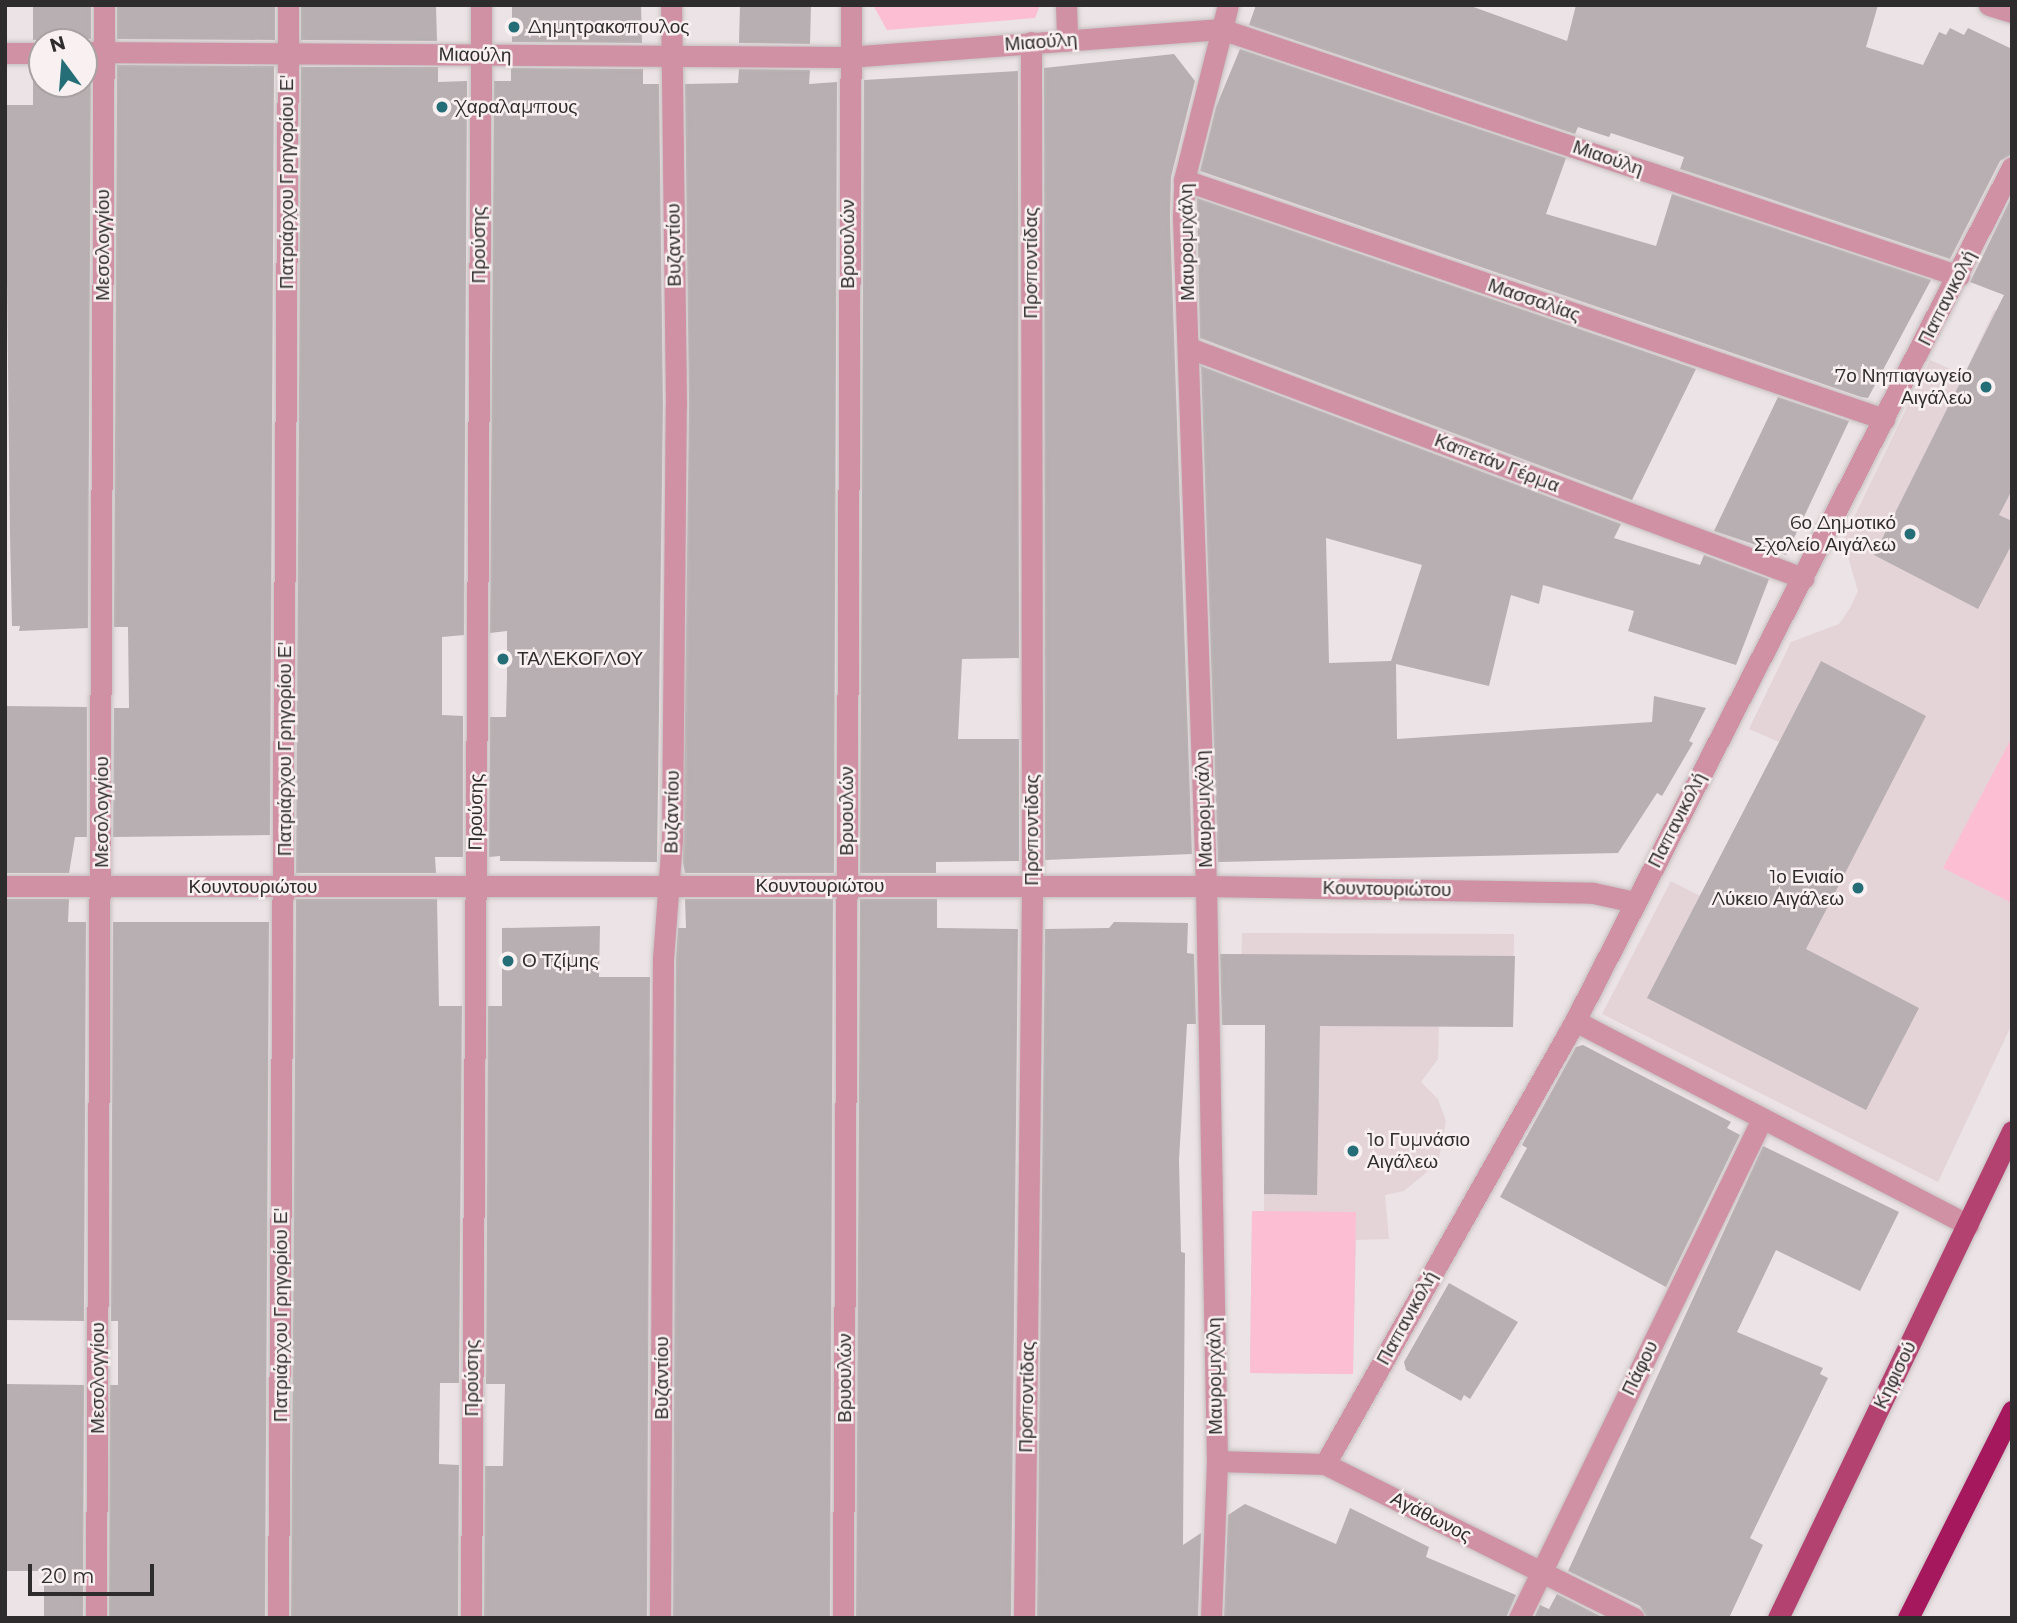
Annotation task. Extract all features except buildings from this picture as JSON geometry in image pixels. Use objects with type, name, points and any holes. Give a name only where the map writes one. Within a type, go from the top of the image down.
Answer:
[{"type":"highway","points":[[1908,1618],[2012,1411]]},
{"type":"main road","name":"Κηφισού","points":[[1778,1618],[2012,1131]]},
{"type":"street","name":"Μεσολογγίου","points":[[98,33],[104,5]]},
{"type":"street","name":"Πατριάρχου Γρηγορίου Ε'","points":[[278,1618],[288,5]]},
{"type":"street","name":"Προύσης","points":[[471,1618],[481,5]]},
{"type":"street","name":"Βυζαντίου","points":[[660,1618],[663,959],[669,886],[676,418],[671,5]]},
{"type":"street","name":"Βρυουλών","points":[[843,1618],[848,57],[851,5]]},
{"type":"street","points":[[1066,5],[1067,40]]},
{"type":"street","name":"Μαυρομιχάλη","points":[[1212,1618],[1217,1461],[1206,886],[1192,349],[1184,180],[1228,5]]},
{"type":"street","points":[[1989,5],[2012,12]]},
{"type":"street","name":"Μιαούλη","points":[[98,52],[480,54],[671,60],[848,57],[1221,29],[1959,276]]},
{"type":"street","name":"Προποντίδας","points":[[1024,1618],[1032,887],[1031,42]]},
{"type":"street","points":[[5,53],[28,53]]},
{"type":"street","name":"Μεσολογγίου","points":[[94,98],[102,886],[96,1618]]},
{"type":"street","name":"Παπανικολή","points":[[1325,1464],[1575,1021],[1959,276],[2012,167]]},
{"type":"street","name":"Μασσαλίας","points":[[1184,180],[1884,419]]},
{"type":"street","name":"Καπετάν Γέρμα","points":[[1192,349],[1803,578]]},
{"type":"street","name":"Κουντουριώτου","points":[[5,886],[475,890],[669,886],[1206,886],[1593,893],[1634,902]]},
{"type":"street","points":[[1575,1021],[1968,1225]]},
{"type":"street","name":"Πάφου","points":[[1519,1618],[1762,1119]]},
{"type":"street","name":"Αγάθωνος","points":[[1217,1461],[1325,1464],[1634,1618]]},
{"type":"shaded area","points":[[873,5],[1040,5],[1035,18],[887,30]]},
{"type":"shaded area","name":"1ο Ενιαίο Λύκειο Αιγάλεω","points":[[1994,310],[2012,319],[2012,1024],[1938,1182],[1602,1014],[1671,881],[1700,896],[1761,779],[1779,742],[1749,729],[1791,642],[1839,624],[1850,608],[1858,591],[1843,540],[1930,360],[1964,375]]},
{"type":"shaded area","points":[[2012,737],[2012,903],[1943,868]]},
{"type":"shaded area","name":"1ο Γυμνάσιο Αιγάλεω","points":[[1242,933],[1514,934],[1513,1027],[1439,1026],[1438,1059],[1421,1082],[1438,1099],[1446,1121],[1438,1163],[1404,1191],[1385,1195],[1389,1239],[1356,1240],[1353,1374],[1250,1373],[1252,1211],[1264,1211],[1265,1070],[1289,1025],[1240,1025]]},
{"type":"shaded area","points":[[1252,1211],[1356,1212],[1353,1374],[1250,1373]]},
{"type":"place","name":"Δημητρακοπουλος","points":[[514,27]]},
{"type":"place","name":"Χαραλαμπους","points":[[442,107]]},
{"type":"place","name":"7ο Νηπιαγωγείο Αιγάλεω","points":[[1986,387]]},
{"type":"place","name":"6ο Δημοτικό Σχολείο Αιγάλεω","points":[[1910,534]]},
{"type":"place","name":"ΤΑΛΕΚΟΓΛΟΥ","points":[[503,659]]},
{"type":"place","name":"1ο Ενιαίο Λύκειο Αιγάλεω","points":[[1858,888]]},
{"type":"place","name":"Ο Τζίμης","points":[[508,961]]},
{"type":"place","name":"1ο Γυμνάσιο Αιγάλεω","points":[[1353,1151]]}]
